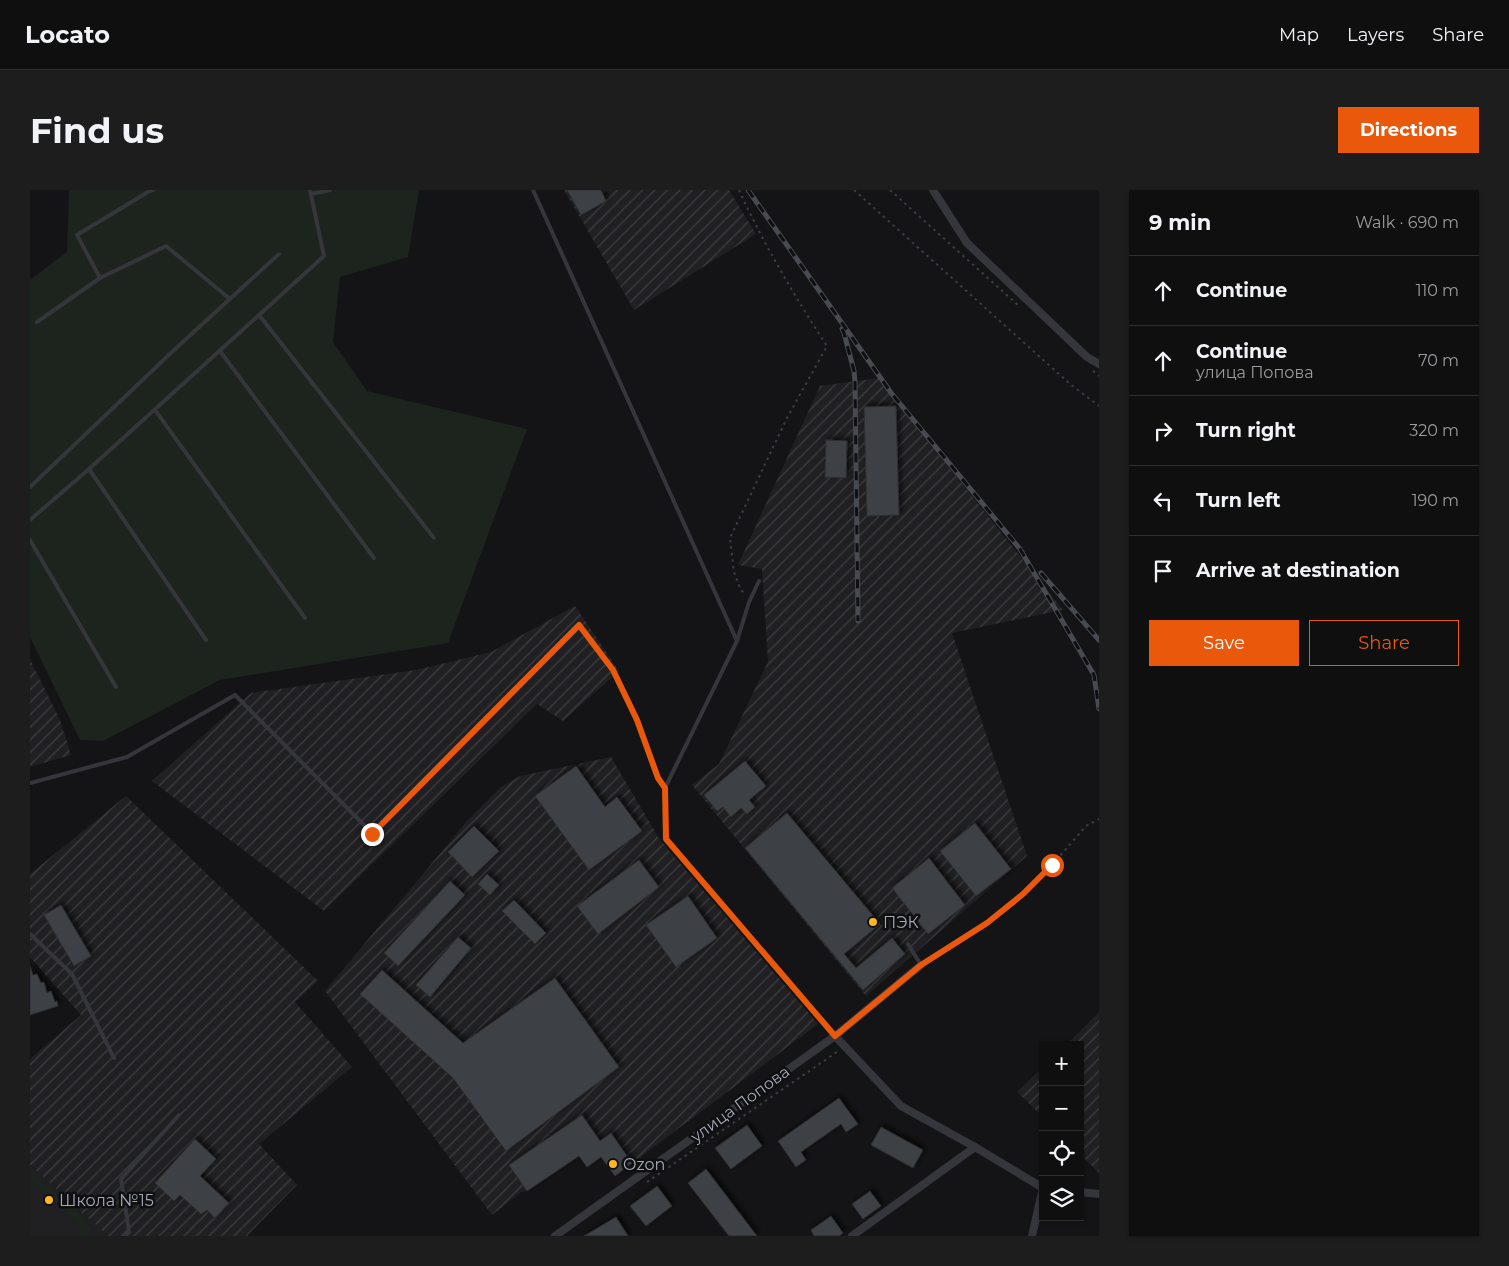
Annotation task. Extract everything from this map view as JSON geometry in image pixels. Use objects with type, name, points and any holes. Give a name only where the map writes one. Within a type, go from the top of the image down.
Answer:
[{"type":"street","points":[[933,190],[967,243],[1087,357],[1099,364]]},
{"type":"street","name":"улица Попова","points":[[555,1236],[835,1036],[921,965]]},
{"type":"street","points":[[835,1036],[901,1106],[1039,1186]]},
{"type":"street","points":[[852,1236],[975,1147]]},
{"type":"street","points":[[1084,1192],[1099,1194]]},
{"type":"street","points":[[1032,1236],[1039,1205]]},
{"type":"lane","points":[[100,278],[77,235],[153,190]]},
{"type":"lane","points":[[30,520],[155,410],[324,256],[311,192],[330,190]]},
{"type":"lane","points":[[533,190],[737,641]]},
{"type":"lane","points":[[37,322],[100,278],[166,246],[230,299]]},
{"type":"lane","points":[[30,488],[279,254]]},
{"type":"lane","points":[[259,315],[434,538]]},
{"type":"lane","points":[[220,351],[374,558]]},
{"type":"lane","points":[[155,410],[305,618]]},
{"type":"lane","points":[[89,469],[206,640]]},
{"type":"lane","points":[[30,540],[116,686]]},
{"type":"lane","points":[[759,581],[737,641],[665,788],[666,839],[835,1036]]},
{"type":"lane","points":[[30,783],[127,756],[235,695],[372,834],[579,625],[613,670],[637,720],[658,778],[665,788]]},
{"type":"lane","points":[[30,934],[72,974],[114,1058]]},
{"type":"lane","points":[[908,944],[921,965]]},
{"type":"lane","points":[[125,1236],[129,1232],[121,1179],[179,1115]]},
{"type":"path","points":[[740,190],[750,213],[801,306],[827,346],[787,418],[730,538],[734,572],[740,588],[750,602]]},
{"type":"path","points":[[854,190],[1070,384],[1099,406]]},
{"type":"path","points":[[890,190],[1021,308]]},
{"type":"path","points":[[1092,370],[1099,376]]},
{"type":"path","points":[[921,965],[987,923],[1023,894],[1052,865],[1086,826],[1099,819]]},
{"type":"path","points":[[648,1182],[845,1047]]},
{"type":"shaded area","points":[[69,190],[419,190],[408,257],[340,277],[333,342],[367,391],[527,429],[448,643],[220,680],[103,741],[80,740],[30,637],[30,280],[67,252]]},
{"type":"shaded area","points":[[564,190],[729,190],[756,234],[634,310]]},
{"type":"shaded area","points":[[878,378],[1063,610],[952,633],[1027,856],[866,996],[692,785],[719,764],[768,662],[762,569],[738,565],[820,386]]},
{"type":"shaded area","points":[[575,606],[619,671],[563,721],[537,704],[324,911],[152,781],[251,693],[416,670],[491,652]]},
{"type":"shaded area","points":[[30,659],[60,720],[71,755],[30,767]]},
{"type":"shaded area","points":[[611,757],[660,840],[818,1024],[615,1176],[601,1157],[587,1167],[579,1156],[527,1191],[521,1192],[492,1215],[325,991],[468,820],[501,787],[520,776]]},
{"type":"shaded area","points":[[126,796],[318,981],[295,1002],[352,1067],[259,1144],[297,1185],[247,1236],[108,1236],[30,1165],[30,1059],[81,1015],[30,957],[30,874]]},
{"type":"shaded area","points":[[1099,1012],[1099,1173],[1084,1158],[1084,1041],[1070,1041]]},
{"type":"shaded area","points":[[1039,1071],[1039,1113],[1017,1092]]},
{"type":"shaded area","name":"Школа №15","points":[[30,1165],[108,1236],[30,1236]]},
{"type":"shaded area","points":[[30,1170],[87,1220],[88,1236],[80,1236],[79,1223],[30,1180]]},
{"type":"building","points":[[567,190],[601,190],[606,201],[581,215]]},
{"type":"building","points":[[896,406],[899,515],[867,516],[864,407]]},
{"type":"building","points":[[826,440],[847,441],[846,478],[825,477]]},
{"type":"building","points":[[745,761],[766,786],[749,800],[755,807],[747,814],[741,808],[731,817],[723,807],[717,811],[704,795]]},
{"type":"building","points":[[576,766],[605,807],[617,797],[642,831],[589,870],[535,796]]},
{"type":"building","points":[[787,813],[880,924],[844,954],[856,968],[892,938],[905,954],[863,990],[745,848]]},
{"type":"building","points":[[975,823],[1011,869],[976,896],[940,851]]},
{"type":"building","points":[[474,826],[499,851],[472,877],[448,852]]},
{"type":"building","points":[[929,858],[965,905],[928,934],[892,888]]},
{"type":"building","points":[[639,860],[659,887],[598,934],[577,906]]},
{"type":"building","points":[[487,874],[499,885],[490,895],[478,884]]},
{"type":"building","points":[[450,881],[465,895],[398,966],[384,953]]},
{"type":"building","points":[[688,896],[717,938],[676,967],[646,925]]},
{"type":"building","points":[[514,900],[546,933],[535,944],[502,911]]},
{"type":"building","points":[[61,905],[91,956],[74,966],[44,915]]},
{"type":"building","points":[[458,937],[471,948],[430,997],[416,985]]},
{"type":"building","points":[[30,966],[33,975],[37,974],[41,983],[44,982],[47,993],[51,991],[58,1006],[30,1015]]},
{"type":"building","points":[[382,970],[463,1043],[555,978],[619,1067],[506,1151],[453,1078],[360,994]]},
{"type":"building","points":[[839,1098],[858,1124],[846,1132],[841,1124],[801,1152],[806,1160],[796,1167],[778,1141]]},
{"type":"building","points":[[582,1115],[600,1141],[611,1133],[632,1163],[615,1176],[601,1157],[587,1167],[579,1156],[527,1191],[509,1165]]},
{"type":"building","points":[[747,1125],[762,1146],[731,1169],[715,1148]]},
{"type":"building","points":[[881,1127],[923,1150],[913,1168],[871,1145]]},
{"type":"building","points":[[195,1139],[216,1159],[200,1176],[229,1203],[215,1218],[207,1210],[201,1214],[180,1195],[174,1201],[155,1183]]},
{"type":"building","points":[[706,1169],[757,1236],[729,1236],[688,1183]]},
{"type":"building","points":[[657,1186],[672,1206],[646,1226],[630,1206]]},
{"type":"building","points":[[870,1191],[881,1206],[863,1219],[852,1204]]},
{"type":"building","points":[[831,1216],[843,1233],[839,1236],[814,1236],[811,1230]]},
{"type":"building","points":[[616,1217],[628,1236],[584,1236]]},
{"type":"railway","points":[[748,190],[892,394],[1020,549],[1094,675],[1099,709]]},
{"type":"railway","points":[[842,329],[854,371],[855,382],[858,621]]},
{"type":"railway","points":[[1041,573],[1099,640]]},
{"type":"place","name":"ПЭК","points":[[873,922]]},
{"type":"place","name":"Ozon","points":[[613,1164]]},
{"type":"place","name":"Школа №15","points":[[49,1200]]},
{"type":"route","points":[[372,834],[579,625],[613,670],[637,720],[658,778],[665,788],[666,839],[835,1036],[921,965],[987,923],[1023,894],[1052,865]]}]
